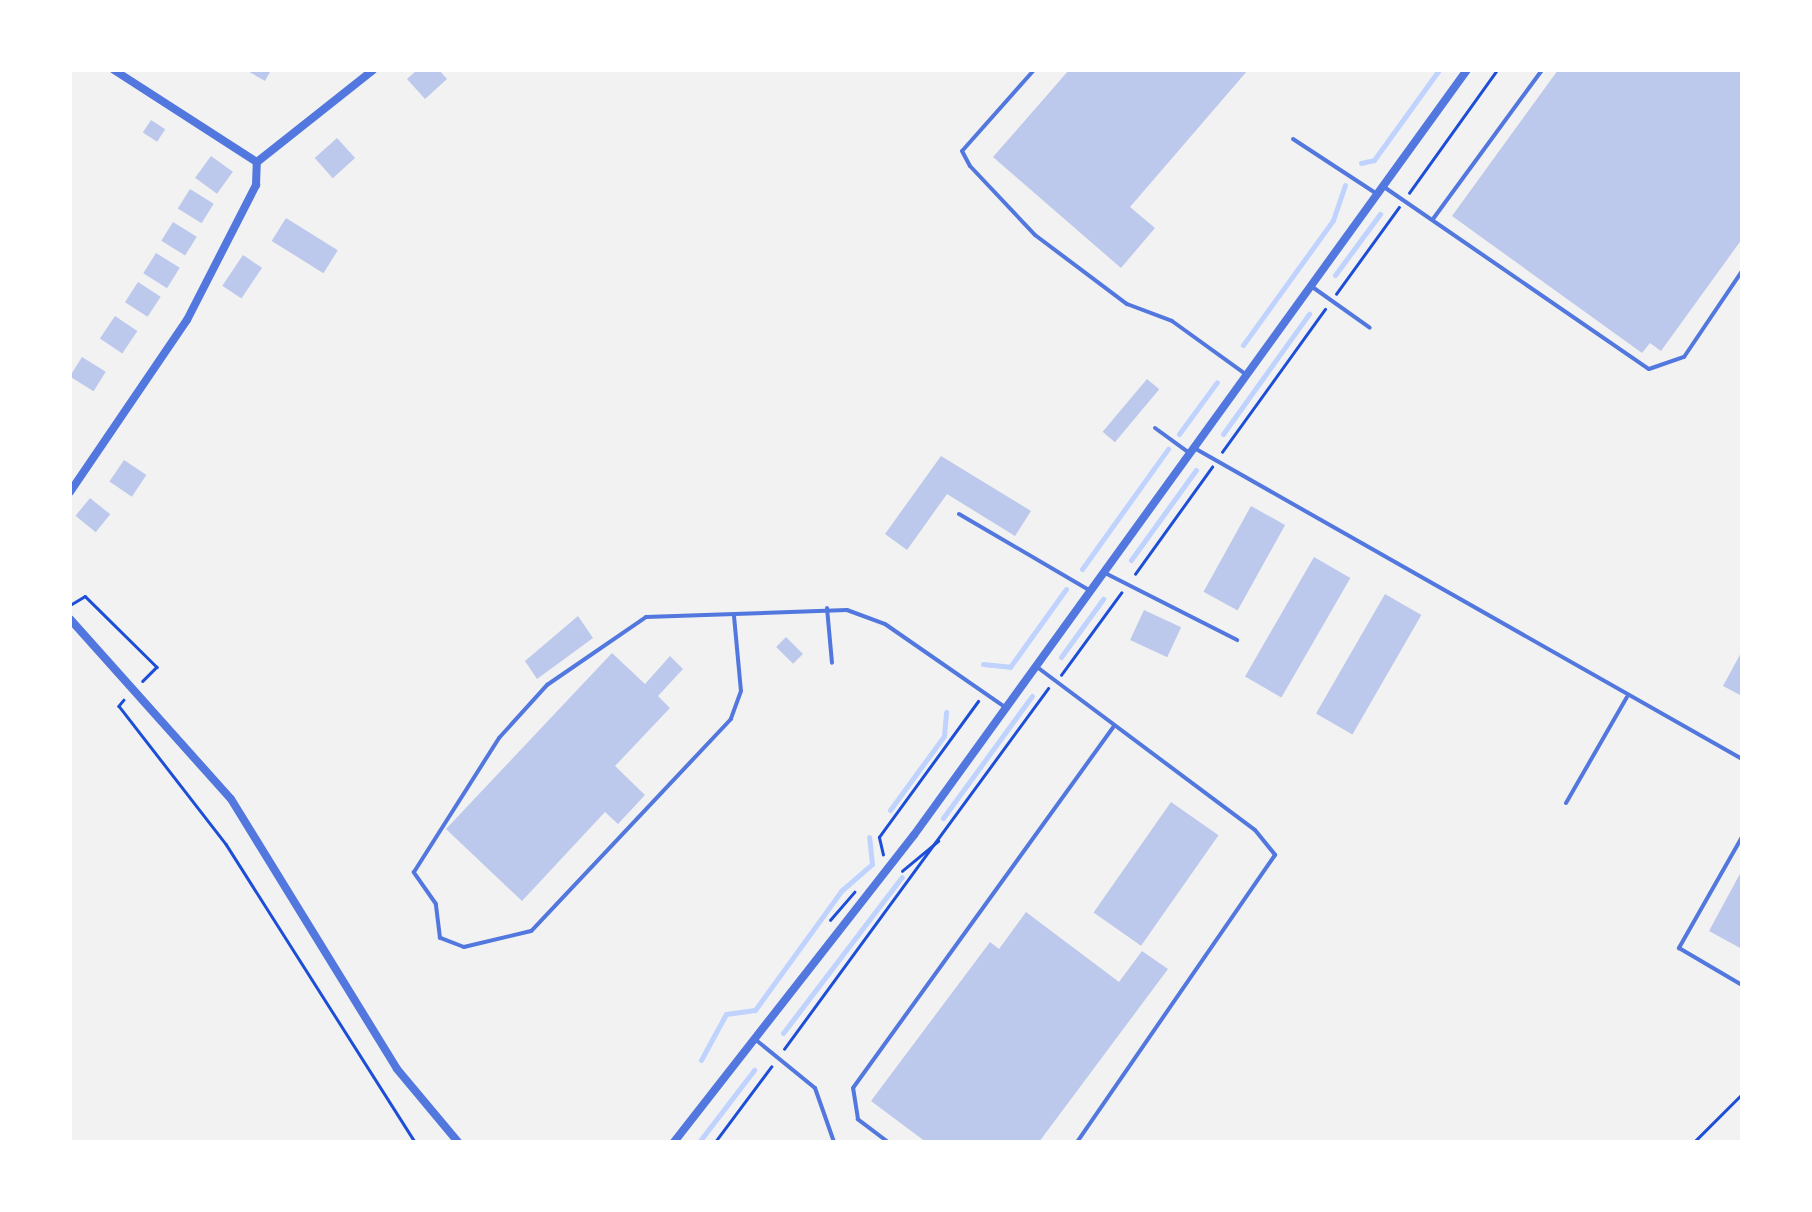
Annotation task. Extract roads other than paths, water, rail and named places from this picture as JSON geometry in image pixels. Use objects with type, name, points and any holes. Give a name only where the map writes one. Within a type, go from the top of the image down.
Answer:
[{"type":"street","points":[[114,70],[257,162]]},
{"type":"street","points":[[70,492],[187,320],[256,184],[257,162],[372,70]]},
{"type":"street","points":[[674,1142],[1008,708],[1467,70]]},
{"type":"street","points":[[70,619],[231,799],[396,1070],[458,1142]]},
{"type":"lane","points":[[1034,70],[962,151],[970,166],[1034,235],[1126,304],[1172,320],[1248,375]]},
{"type":"lane","points":[[1433,220],[1542,70]]},
{"type":"lane","points":[[1293,139],[1404,200],[1649,369],[1684,357],[1742,271]]},
{"type":"lane","points":[[1311,286],[1370,328]]},
{"type":"lane","points":[[1155,428],[1742,760]]},
{"type":"lane","points":[[959,514],[1093,593]]},
{"type":"lane","points":[[1107,574],[1238,640]]},
{"type":"lane","points":[[827,608],[832,663]]},
{"type":"lane","points":[[734,616],[741,691],[731,719],[531,931],[464,947],[440,938],[436,904],[414,872],[499,738],[535,698],[646,616],[734,616],[827,608],[885,624],[1008,708]]},
{"type":"lane","points":[[1037,668],[1256,830],[1274,855],[1077,1142]]},
{"type":"lane","points":[[1566,803],[1627,697]]},
{"type":"lane","points":[[888,1142],[858,1119],[854,1088],[1114,726]]},
{"type":"lane","points":[[1742,837],[1679,948],[1742,985]]},
{"type":"lane","points":[[756,1040],[822,1098],[834,1142]]},
{"type":"waterway","points":[[1361,163],[1374,160],[1439,70]]},
{"type":"waterway","points":[[1243,345],[1333,220],[1345,185]]},
{"type":"waterway","points":[[1335,275],[1380,214]]},
{"type":"waterway","points":[[1223,434],[1309,314]]},
{"type":"waterway","points":[[1179,434],[1217,382]]},
{"type":"waterway","points":[[1082,569],[1168,449]]},
{"type":"waterway","points":[[1131,560],[1196,470]]},
{"type":"waterway","points":[[983,664],[1010,667],[1066,589]]},
{"type":"waterway","points":[[1061,657],[1103,599]]},
{"type":"waterway","points":[[943,818],[1032,696]]},
{"type":"waterway","points":[[890,810],[944,736],[946,712]]},
{"type":"waterway","points":[[701,1060],[726,1014],[755,1010],[841,891],[872,864],[869,837]]},
{"type":"waterway","points":[[783,1033],[902,877]]},
{"type":"waterway","points":[[699,1142],[754,1070]]}]
